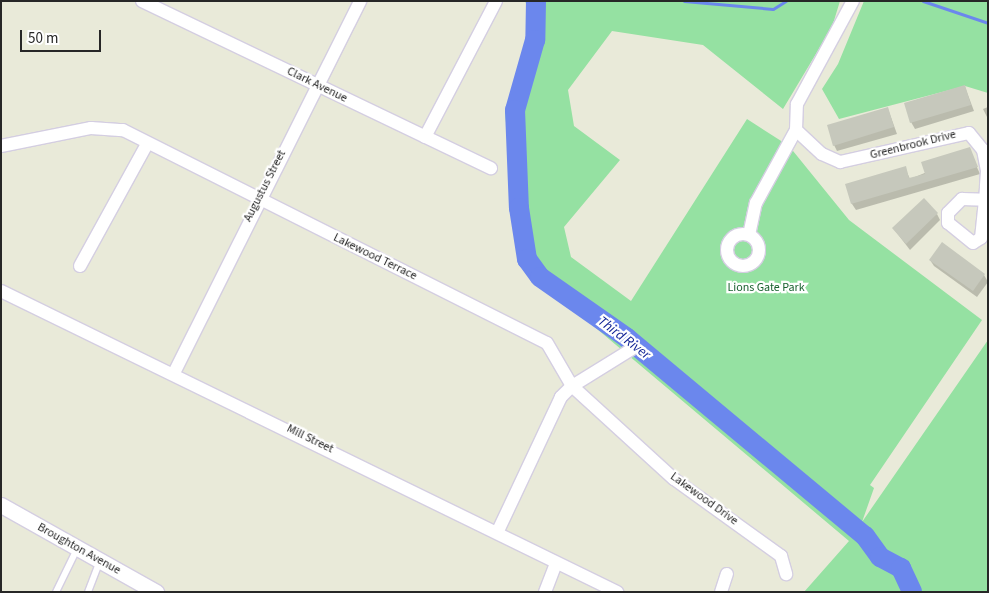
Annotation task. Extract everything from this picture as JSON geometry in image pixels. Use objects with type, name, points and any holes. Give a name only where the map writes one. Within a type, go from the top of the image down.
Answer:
[{"type":"street","name":"Clark Avenue","points":[[142,1],[491,168]]},
{"type":"street","name":"Augustus Street","points":[[174,373],[258,199],[360,1]]},
{"type":"street","points":[[426,136],[496,1]]},
{"type":"street","points":[[749,235],[756,203],[796,130],[798,104],[853,1]]},
{"type":"street","name":"Lakewood Terrace","points":[[1,146],[109,126],[547,343],[572,386]]},
{"type":"street","name":"Greenbrook Drive","points":[[796,130],[822,154],[840,162],[969,133],[987,164],[985,200]]},
{"type":"street","points":[[80,266],[147,144]]},
{"type":"street","name":"Mill Street","points":[[1,291],[498,531],[556,563],[617,592]]},
{"type":"street","points":[[498,531],[561,397],[572,386],[632,349]]},
{"type":"street","name":"Lakewood Drive","points":[[572,386],[674,479],[781,556],[786,574]]},
{"type":"street","name":"Broughton Avenue","points":[[1,505],[156,592]]},
{"type":"street","points":[[545,592],[556,563]]},
{"type":"street","points":[[721,592],[727,574]]},
{"type":"lane","points":[[56,592],[77,548]]},
{"type":"lane","points":[[88,592],[100,561]]},
{"type":"green space","name":"Lions Gate Park","points":[[525,1],[840,1],[832,27],[783,109],[703,45],[612,31],[568,90],[574,126],[620,160],[564,227],[571,257],[631,301],[747,119],[789,146],[849,220],[982,320],[870,485],[874,488],[862,522],[988,340],[988,592],[804,592],[849,541],[521,265],[505,113],[533,21]]},
{"type":"green space","points":[[864,1],[988,1],[988,93],[965,86],[839,119],[822,89],[838,64]]},
{"type":"building","points":[[965,85],[971,105],[910,123],[904,103]]},
{"type":"building","points":[[888,107],[894,127],[833,146],[827,125]]},
{"type":"building","points":[[970,147],[978,167],[851,204],[845,184],[906,166],[909,178],[925,174],[921,162]]},
{"type":"building","points":[[924,198],[938,213],[906,244],[892,228]]},
{"type":"building","points":[[942,242],[985,274],[973,291],[929,260]]},
{"type":"waterway","name":"Third River","points":[[536,1],[535,40],[515,110],[519,208],[527,259],[540,277],[627,338],[865,536],[880,557],[901,568],[912,592]]},
{"type":"waterway","points":[[684,1],[773,9],[786,1]]},
{"type":"waterway","points":[[923,1],[988,23]]}]
